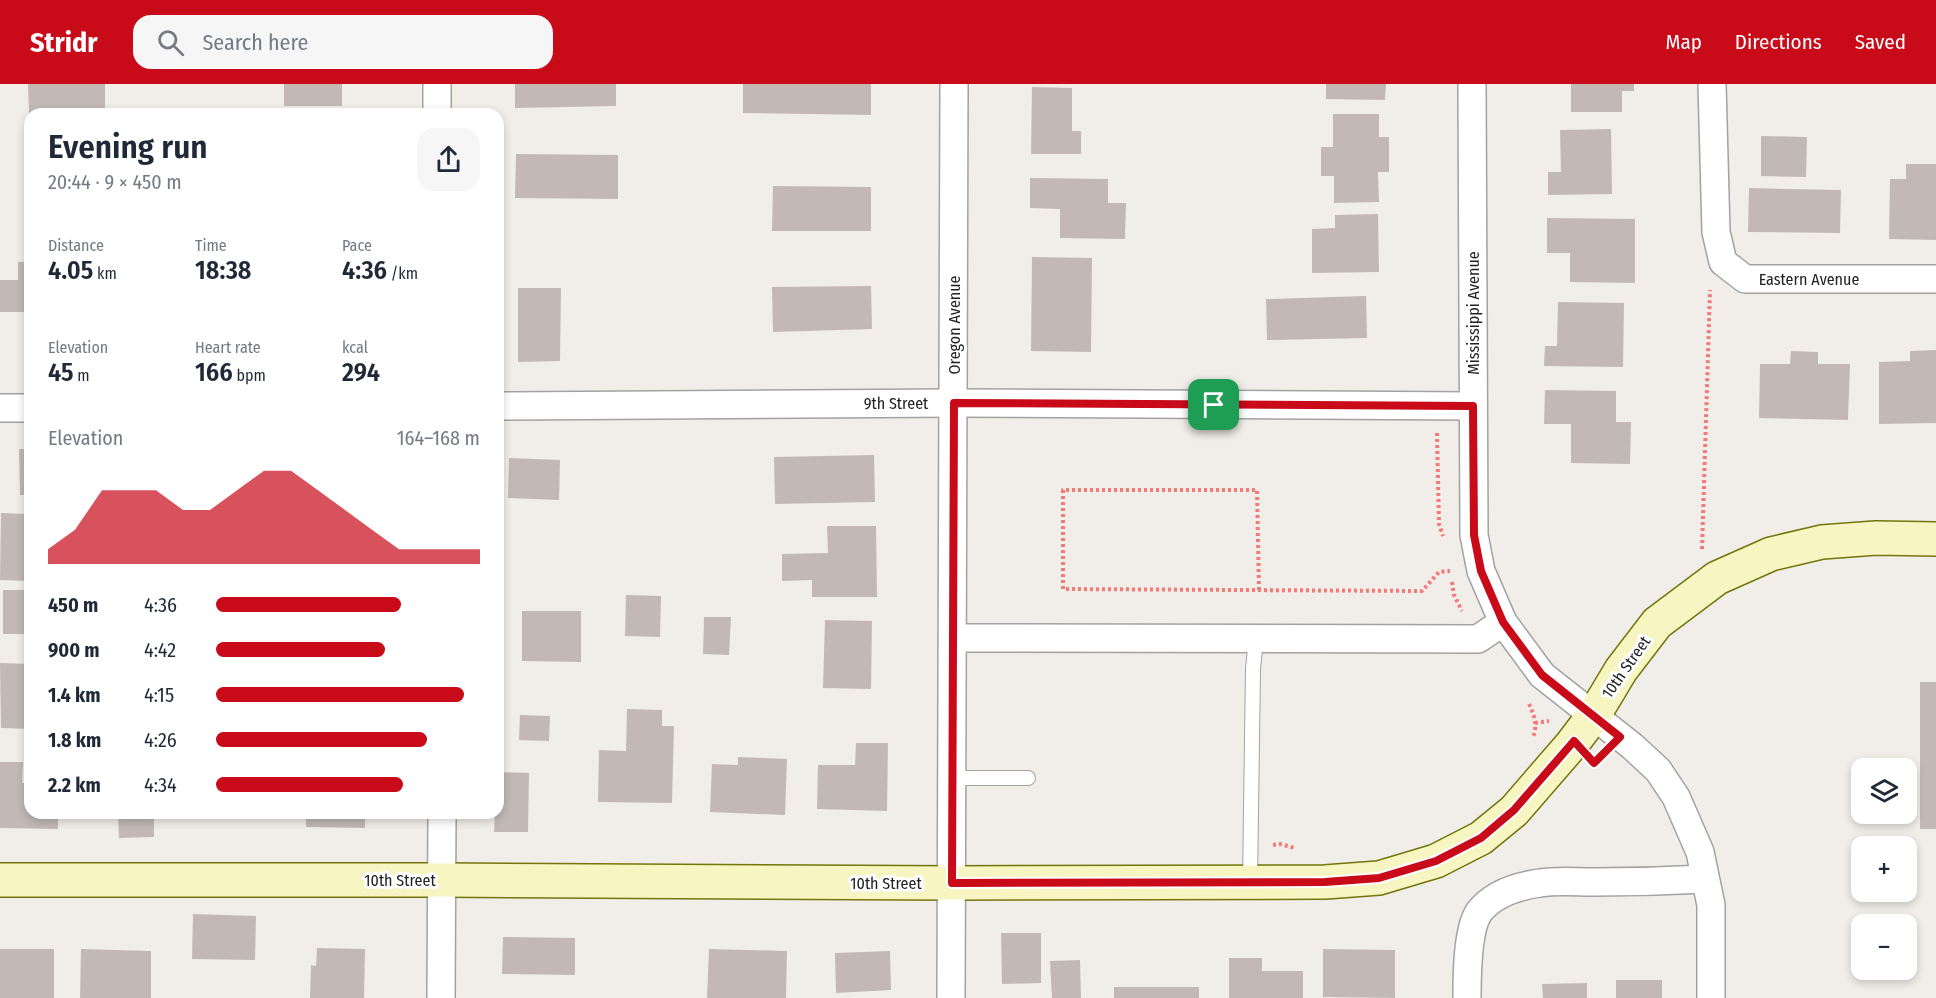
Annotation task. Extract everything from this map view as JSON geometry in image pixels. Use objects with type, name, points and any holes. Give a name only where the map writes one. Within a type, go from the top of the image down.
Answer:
[{"type":"street","points":[[437,84],[437,108]]},
{"type":"street","name":"Oregon Avenue","points":[[951,998],[954,84]]},
{"type":"street","name":"Mississippi Avenue","points":[[1472,84],[1474,535],[1481,571],[1503,622],[1542,675],[1594,715]]},
{"type":"street","points":[[1712,84],[1716,232],[1723,262]]},
{"type":"street","name":"Eastern Avenue","points":[[1723,262],[1745,279],[1936,279]]},
{"type":"street","name":"9th Street","points":[[504,406],[954,403],[1473,406]]},
{"type":"street","points":[[0,408],[24,408]]},
{"type":"street","name":"10th Street","points":[[0,880],[952,883],[1325,882],[1379,878],[1436,861],[1481,838],[1514,810],[1594,715],[1621,670],[1657,623],[1710,565],[1822,542],[1876,538],[1936,539]]},
{"type":"street","points":[[953,638],[1478,639],[1503,622]]},
{"type":"street","points":[[1594,715],[1659,770],[1676,797],[1700,852],[1710,905],[1711,998]]},
{"type":"street","points":[[441,998],[442,819]]},
{"type":"street","points":[[1467,998],[1467,965],[1478,914],[1496,897],[1541,882],[1664,882],[1705,879]]},
{"type":"lane","points":[[1250,882],[1253,669],[1256,638]]},
{"type":"lane","points":[[952,778],[1028,778]]},
{"type":"path","points":[[1710,565],[1709,292],[1723,262]]},
{"type":"path","points":[[1437,431],[1439,524],[1445,543]]},
{"type":"path","points":[[1259,590],[1257,490],[1063,490],[1063,590],[1422,591],[1439,572],[1450,571]]},
{"type":"path","points":[[1449,562],[1454,595],[1478,639]]},
{"type":"path","points":[[1525,698],[1535,716],[1535,734],[1529,744]]},
{"type":"path","points":[[1535,723],[1550,721],[1574,741]]},
{"type":"path","points":[[1250,849],[1280,844],[1300,849]]},
{"type":"building","points":[[28,84],[105,84],[105,108],[29,108]]},
{"type":"building","points":[[284,84],[342,84],[342,106],[284,106]]},
{"type":"building","points":[[515,84],[616,84],[616,106],[515,108]]},
{"type":"building","points":[[743,84],[871,84],[871,115],[743,113]]},
{"type":"building","points":[[1326,84],[1386,84],[1385,100],[1326,99]]},
{"type":"building","points":[[1571,84],[1634,84],[1634,91],[1622,91],[1622,112],[1571,112]]},
{"type":"building","points":[[1032,87],[1072,88],[1072,131],[1081,131],[1081,154],[1031,154]]},
{"type":"building","points":[[1333,114],[1379,114],[1379,137],[1389,137],[1389,172],[1378,172],[1379,202],[1334,203],[1334,176],[1321,176],[1321,147],[1333,147]]},
{"type":"building","points":[[1611,129],[1612,194],[1548,195],[1548,172],[1561,172],[1560,130]]},
{"type":"building","points":[[1761,136],[1807,137],[1806,177],[1761,176]]},
{"type":"building","points":[[516,154],[618,155],[618,199],[515,198]]},
{"type":"building","points":[[1906,164],[1936,164],[1936,240],[1889,239],[1890,179],[1906,179]]},
{"type":"building","points":[[1030,178],[1108,179],[1108,203],[1126,203],[1125,239],[1060,238],[1060,209],[1030,208]]},
{"type":"building","points":[[773,186],[871,187],[871,231],[772,231]]},
{"type":"building","points":[[1749,188],[1841,190],[1840,233],[1748,232]]},
{"type":"building","points":[[1378,214],[1379,272],[1312,273],[1312,229],[1335,228],[1335,215]]},
{"type":"building","points":[[1547,218],[1635,219],[1635,283],[1570,282],[1570,253],[1547,253]]},
{"type":"building","points":[[1032,257],[1092,258],[1091,352],[1031,351]]},
{"type":"building","points":[[18,262],[24,262],[24,312],[0,312],[0,280],[18,280]]},
{"type":"building","points":[[871,286],[872,329],[773,332],[772,287]]},
{"type":"building","points":[[518,288],[561,288],[560,361],[518,362]]},
{"type":"building","points":[[1366,296],[1367,338],[1267,340],[1266,299]]},
{"type":"building","points":[[1558,302],[1624,303],[1623,367],[1544,366],[1545,346],[1557,346]]},
{"type":"building","points":[[1936,350],[1936,423],[1879,424],[1879,362],[1910,361],[1910,351]]},
{"type":"building","points":[[1791,351],[1818,352],[1818,364],[1850,364],[1848,420],[1759,418],[1760,364],[1790,364]]},
{"type":"building","points":[[1545,390],[1616,391],[1616,422],[1631,422],[1630,464],[1571,463],[1571,424],[1544,424]]},
{"type":"building","points":[[19,449],[24,449],[24,495],[20,495]]},
{"type":"building","points":[[874,455],[875,502],[775,504],[774,457]]},
{"type":"building","points":[[509,458],[560,460],[559,500],[508,498]]},
{"type":"building","points":[[1,513],[24,514],[24,581],[0,580]]},
{"type":"building","points":[[827,526],[876,526],[877,597],[812,597],[812,580],[782,581],[782,554],[828,553]]},
{"type":"building","points":[[3,590],[24,590],[24,634],[3,634]]},
{"type":"building","points":[[626,595],[661,596],[660,637],[625,636]]},
{"type":"building","points":[[522,611],[581,611],[581,662],[522,661]]},
{"type":"building","points":[[704,617],[731,617],[729,655],[703,654]]},
{"type":"building","points":[[825,620],[872,621],[871,689],[823,688]]},
{"type":"building","points":[[0,663],[24,664],[24,729],[1,728]]},
{"type":"building","points":[[1920,682],[1936,682],[1936,829],[1920,829]]},
{"type":"building","points":[[627,709],[662,710],[662,726],[674,726],[672,803],[598,802],[599,750],[626,751]]},
{"type":"building","points":[[520,715],[550,716],[549,741],[519,740]]},
{"type":"building","points":[[856,743],[888,743],[887,811],[817,809],[818,765],[855,765]]},
{"type":"building","points":[[738,757],[787,759],[785,815],[710,812],[712,764],[738,765]]},
{"type":"building","points":[[0,762],[23,762],[24,819],[58,819],[58,829],[0,828]]},
{"type":"building","points":[[504,772],[529,773],[528,832],[494,832],[495,819],[504,819]]},
{"type":"building","points":[[118,819],[154,819],[154,837],[119,838]]},
{"type":"building","points":[[306,819],[365,819],[365,828],[306,827]]},
{"type":"building","points":[[193,914],[256,916],[255,960],[192,959]]},
{"type":"building","points":[[1001,933],[1041,933],[1041,983],[1002,984]]},
{"type":"building","points":[[503,937],[575,938],[575,975],[502,974]]},
{"type":"building","points":[[317,948],[365,949],[364,998],[310,998],[311,965],[316,966]]},
{"type":"building","points":[[0,949],[54,949],[54,998],[0,998]]},
{"type":"building","points":[[81,949],[151,951],[151,998],[80,998]]},
{"type":"building","points":[[709,949],[787,951],[786,998],[707,998]]},
{"type":"building","points":[[1323,949],[1395,950],[1395,998],[1323,997]]},
{"type":"building","points":[[890,951],[891,990],[836,993],[835,953]]},
{"type":"building","points":[[1229,958],[1262,958],[1262,971],[1303,971],[1303,998],[1229,998]]},
{"type":"building","points":[[1080,960],[1081,998],[1052,998],[1050,961]]},
{"type":"building","points":[[1616,980],[1662,980],[1662,998],[1616,998]]},
{"type":"building","points":[[1587,983],[1587,998],[1543,998],[1542,984]]},
{"type":"building","points":[[1114,987],[1199,987],[1199,998],[1114,998]]},
{"type":"route","points":[[954,403],[1214,405],[1473,406],[1474,535],[1481,571],[1503,622],[1542,675],[1620,737],[1594,763],[1574,741],[1514,810],[1481,838],[1436,861],[1379,878],[1325,882],[952,883],[954,403]]}]
